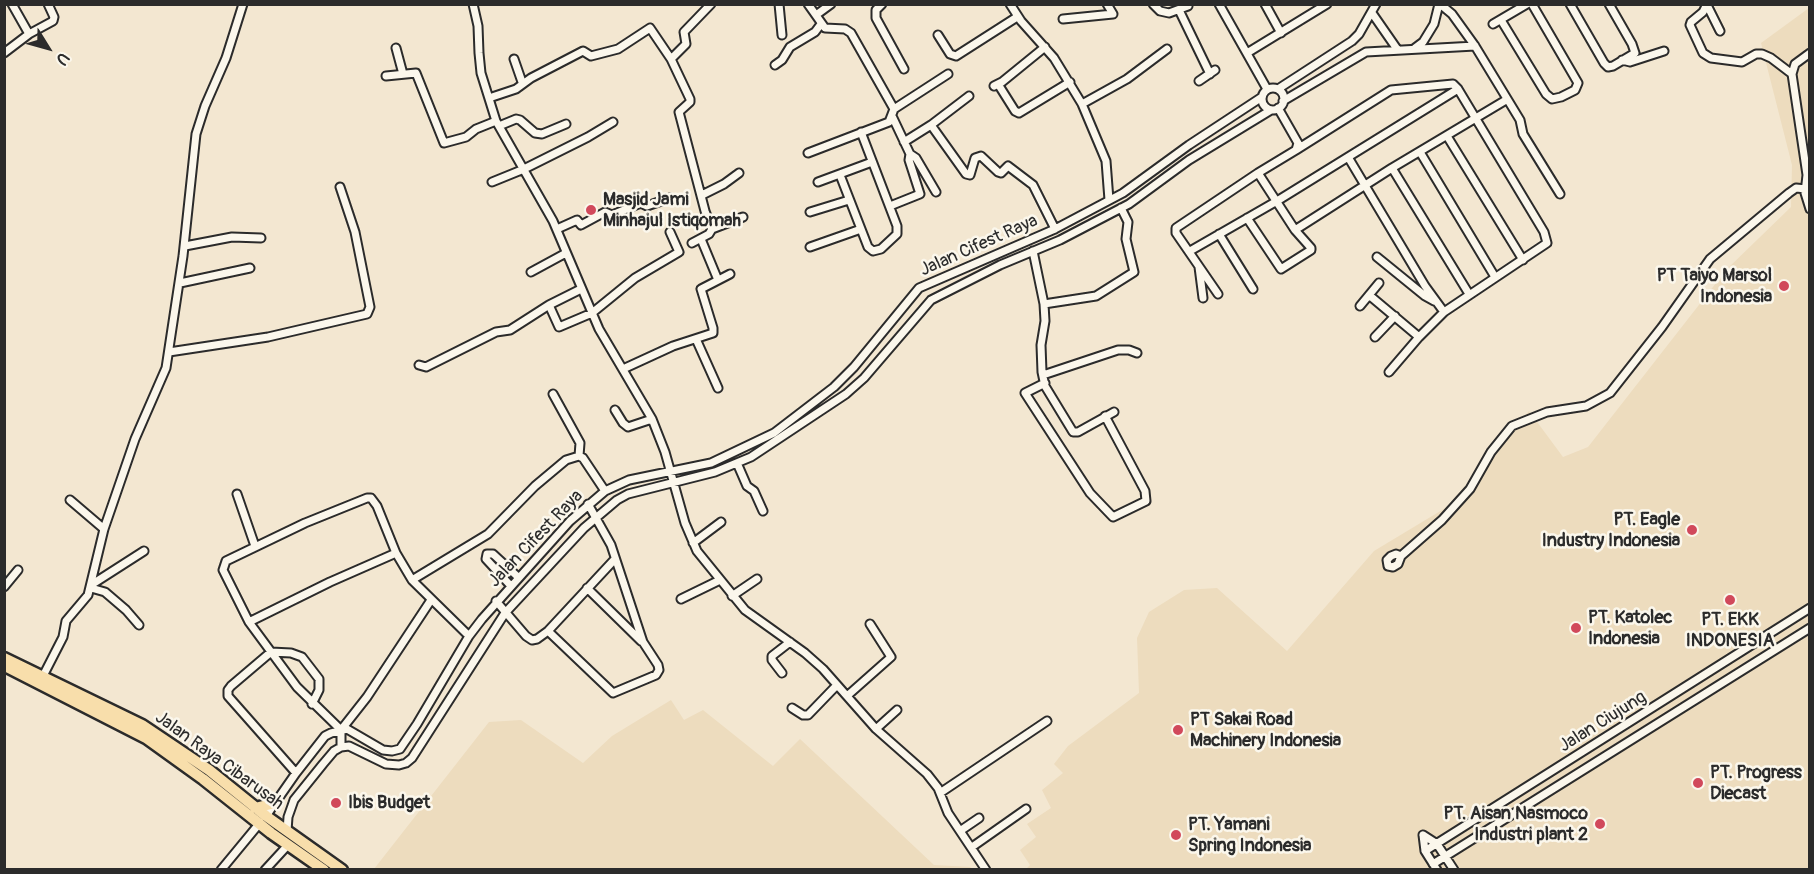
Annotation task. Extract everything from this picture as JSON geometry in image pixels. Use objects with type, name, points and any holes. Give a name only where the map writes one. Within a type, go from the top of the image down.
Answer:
[{"type":"main road","name":"Jalan Raya Cibarusah","points":[[4,658],[146,738],[263,820],[287,831],[342,870]]},
{"type":"main road","name":"Jalan Raya Cibarusah","points":[[4,665],[142,725],[209,770],[255,808],[263,820],[288,845],[318,868]]},
{"type":"main road","points":[[255,808],[277,801]]},
{"type":"street","points":[[12,4],[29,34]]},
{"type":"street","points":[[4,53],[29,34],[53,21],[54,17],[48,4]]},
{"type":"street","points":[[42,680],[63,637],[66,621],[85,600],[91,586],[104,529],[135,439],[164,373],[185,246],[196,134],[205,106],[226,58],[243,4]]},
{"type":"street","points":[[473,4],[478,26],[481,73],[498,124],[557,229],[599,329],[652,419],[693,543],[732,596],[751,615],[790,642],[823,669],[876,729],[927,774],[940,792],[948,813],[986,870]]},
{"type":"street","points":[[671,59],[686,44],[684,32],[711,4]]},
{"type":"street","points":[[779,4],[782,35]]},
{"type":"street","points":[[808,4],[821,24],[828,30],[845,29],[851,33],[893,113],[910,154],[915,158],[936,192]]},
{"type":"street","points":[[816,15],[831,4]]},
{"type":"street","points":[[882,4],[876,10],[876,18],[904,69]]},
{"type":"street","points":[[1010,4],[1017,17],[1045,47],[1070,82],[1082,104],[1106,161],[1109,200]]},
{"type":"street","points":[[1063,19],[1113,14],[1107,4]]},
{"type":"street","points":[[1153,4],[1164,13],[1188,6]]},
{"type":"street","points":[[1219,4],[1267,90]]},
{"type":"street","points":[[1247,53],[1327,4]]},
{"type":"street","points":[[1296,150],[1298,142],[1274,109],[1266,107],[1262,97],[1267,90],[1278,89],[1353,41],[1376,4]]},
{"type":"street","points":[[1413,49],[1423,42],[1434,24],[1440,4],[1451,7],[1520,120],[1523,134],[1560,194]]},
{"type":"street","points":[[1494,24],[1527,4]]},
{"type":"street","points":[[1502,20],[1546,93],[1552,99],[1575,90],[1578,83],[1532,4]]},
{"type":"street","points":[[1570,4],[1608,67],[1633,55],[1635,50],[1609,4]]},
{"type":"street","points":[[1267,5],[1281,33]]},
{"type":"street","points":[[1707,5],[1720,31]]},
{"type":"street","points":[[1707,5],[1703,12],[1691,20],[1690,25],[1706,56],[1742,62],[1756,54],[1762,54],[1792,74]]},
{"type":"street","points":[[1179,10],[1212,72],[1199,81]]},
{"type":"street","points":[[1372,13],[1397,49]]},
{"type":"street","points":[[938,35],[950,54],[956,56],[1017,17]]},
{"type":"street","points":[[775,65],[782,60],[790,47],[815,32],[821,24]]},
{"type":"street","points":[[489,98],[516,89],[522,82],[583,51],[591,56],[618,49],[650,28],[671,59],[690,99],[679,112],[705,211],[712,228],[710,234],[692,243]]},
{"type":"street","points":[[1274,109],[1283,101],[1366,52],[1475,46]]},
{"type":"street","points":[[1045,47],[996,85],[1015,111],[1019,113],[1070,82]]},
{"type":"street","points":[[396,48],[403,74]]},
{"type":"street","points":[[1082,104],[1127,79],[1167,49]]},
{"type":"street","points":[[1622,60],[1630,62],[1664,51]]},
{"type":"street","points":[[1809,53],[1795,64],[1792,74],[1809,209]]},
{"type":"street","points":[[514,59],[522,82]]},
{"type":"street","points":[[386,76],[415,72],[417,74],[444,143],[466,137],[476,129],[516,119],[535,133],[542,134],[566,124]]},
{"type":"street","points":[[808,153],[889,122],[893,113],[948,74]]},
{"type":"street","points":[[1218,294],[1176,232],[1177,227],[1258,173],[1391,90],[1453,84],[1548,239],[1546,245],[1444,312],[1389,372]]},
{"type":"street","points":[[1278,89],[1283,101]]},
{"type":"street","points":[[1190,251],[1277,201],[1458,89]]},
{"type":"street","points":[[904,142],[969,96]]},
{"type":"street","name":"Jalan Cifest Raya","points":[[340,730],[351,730],[383,750],[400,749],[469,636],[496,601],[588,504],[605,491],[629,480],[711,463],[774,433],[834,387],[854,367],[919,288],[1055,229],[1123,193],[1189,145],[1262,97]]},
{"type":"street","points":[[1295,230],[1392,168],[1506,100]]},
{"type":"street","name":"Jalan Cifest Raya","points":[[341,747],[349,746],[386,764],[406,763],[418,750],[465,672],[505,613],[528,586],[596,517],[617,500],[628,494],[715,471],[750,457],[846,394],[864,378],[930,300],[1060,240],[1129,204],[1189,160],[1274,109]]},
{"type":"street","points":[[492,182],[524,170],[613,122]]},
{"type":"street","points":[[931,125],[966,174],[970,175],[975,158],[981,156],[998,172],[1001,173],[1008,166],[1032,185],[1055,229]]},
{"type":"street","points":[[840,175],[861,229],[874,252],[886,245],[898,231],[861,132]]},
{"type":"street","points":[[1447,136],[1523,260]]},
{"type":"street","points":[[1420,152],[1496,277]]},
{"type":"street","points":[[890,206],[920,194],[909,160],[910,154]]},
{"type":"street","points":[[1348,157],[1435,301],[1444,312]]},
{"type":"street","points":[[818,182],[872,162]]},
{"type":"street","points":[[1392,168],[1469,294]]},
{"type":"street","points":[[702,195],[739,173]]},
{"type":"street","points":[[1247,218],[1281,269],[1311,250],[1295,230],[1258,173]]},
{"type":"street","points":[[1401,556],[1442,520],[1470,489],[1491,452],[1512,426],[1547,412],[1586,406],[1610,393],[1656,335],[1710,259],[1789,193],[1806,182]]},
{"type":"street","points":[[169,352],[269,337],[363,316],[369,312],[370,307],[355,232],[340,187]]},
{"type":"street","points":[[1123,193],[1129,204]]},
{"type":"street","points":[[557,229],[577,220],[581,225],[605,212],[612,215],[641,203],[647,207],[670,198]]},
{"type":"street","points":[[810,212],[849,200]]},
{"type":"street","points":[[1044,304],[1096,296],[1134,272],[1126,239],[1128,222],[1121,208]]},
{"type":"street","points":[[712,228],[743,217]]},
{"type":"street","points":[[810,247],[861,229]]},
{"type":"street","points":[[549,305],[559,327],[592,313],[635,278],[679,252],[670,232]]},
{"type":"street","points":[[1219,234],[1253,289]]},
{"type":"street","points":[[185,246],[232,237],[261,238]]},
{"type":"street","points":[[700,238],[718,280]]},
{"type":"street","points":[[1033,251],[1044,304],[1045,321],[1041,345],[1044,379],[1073,432],[1078,432],[1114,412]]},
{"type":"street","points":[[531,272],[566,253]]},
{"type":"street","points":[[1377,256],[1425,296],[1435,301]]},
{"type":"street","points":[[1198,264],[1203,298]]},
{"type":"street","points":[[180,283],[250,268]]},
{"type":"street","points":[[623,369],[673,346],[714,331],[701,290],[730,274]]},
{"type":"street","points":[[1360,306],[1379,283]]},
{"type":"street","points":[[419,365],[426,367],[496,333],[510,330],[549,305],[581,289]]},
{"type":"street","points":[[1369,295],[1419,337]]},
{"type":"street","points":[[1375,337],[1395,316]]},
{"type":"street","points":[[696,339],[717,388]]},
{"type":"street","points":[[1105,416],[1145,491],[1146,501],[1113,517],[1090,493],[1025,393],[1044,379],[1118,350],[1137,353]]},
{"type":"street","points":[[553,394],[580,443],[579,456]]},
{"type":"street","points":[[615,410],[628,427],[652,419]]},
{"type":"street","points":[[579,456],[588,464],[605,491]]},
{"type":"street","points":[[412,580],[488,534],[558,465],[579,456]]},
{"type":"street","points":[[737,463],[747,486],[754,491],[763,511]]},
{"type":"street","points":[[237,494],[255,546]]},
{"type":"street","points":[[287,831],[294,800],[323,764],[341,747],[340,730],[289,678],[249,622],[223,570],[223,565],[229,558],[367,498],[373,500],[377,506],[396,553],[412,580],[469,636]]},
{"type":"street","points":[[70,500],[104,529]]},
{"type":"street","points":[[588,504],[608,539],[643,642]]},
{"type":"street","points":[[693,543],[721,522]]},
{"type":"street","points":[[91,586],[144,551]]},
{"type":"street","points":[[249,622],[396,553]]},
{"type":"street","points":[[510,585],[486,559],[487,554],[493,554],[518,577]]},
{"type":"street","points":[[496,601],[529,638],[537,639],[548,631],[615,559]]},
{"type":"street","points":[[4,587],[18,570]]},
{"type":"street","points":[[732,596],[757,579]]},
{"type":"street","points":[[681,599],[720,580]]},
{"type":"street","points":[[91,586],[108,594],[139,625]]},
{"type":"street","points":[[548,631],[613,693],[658,673],[658,665],[643,642],[587,588]]},
{"type":"street","points":[[221,870],[263,820],[296,773],[326,736],[340,730],[367,697],[431,600]]},
{"type":"street","name":"Jalan Ciujung","points":[[1425,851],[1809,608]]},
{"type":"street","points":[[847,696],[891,657],[870,624]]},
{"type":"street","points":[[1454,870],[1446,856],[1437,844],[1423,835],[1425,851],[1435,867],[1446,856],[1809,628]]},
{"type":"street","points":[[782,673],[772,660],[772,656],[790,642]]},
{"type":"street","points":[[296,773],[228,696],[231,686],[271,652],[297,654],[309,664],[320,685],[312,704]]},
{"type":"street","points":[[792,708],[804,715],[808,714],[837,685]]},
{"type":"street","points":[[876,729],[897,710]]},
{"type":"street","points":[[940,792],[1047,721]]},
{"type":"street","points":[[277,801],[291,806]]},
{"type":"street","points":[[972,847],[1026,808]]},
{"type":"street","points":[[960,831],[978,818]]},
{"type":"street","points":[[265,870],[288,845]]},
{"type":"shaded area","points":[[1809,8],[1809,869],[1025,870],[1030,865],[1020,850],[1036,837],[1027,824],[1051,808],[1042,790],[1063,773],[1054,764],[1068,746],[1139,693],[1137,638],[1149,612],[1184,590],[1217,588],[1287,651],[1374,551],[1447,507],[1529,411],[1563,457],[1588,447],[1727,269],[1791,207],[1792,165],[1761,43]]},
{"type":"shaded area","points":[[671,700],[684,720],[703,710],[773,766],[800,739],[934,865],[973,869],[374,869],[489,722],[521,720],[583,763],[612,736]]},
{"type":"place","name":"Masjid Jami Minhajul Istiqomah","points":[[591,210]]},
{"type":"place","name":"PT Taiyo Marsol Indonesia","points":[[1784,286]]},
{"type":"place","name":"PT. Eagle Industry Indonesia","points":[[1692,530]]},
{"type":"place","name":"PT. EKK INDONESIA","points":[[1730,600]]},
{"type":"place","name":"PT. Katolec Indonesia","points":[[1576,628]]},
{"type":"place","name":"PT Sakai Road Machinery Indonesia","points":[[1178,730]]},
{"type":"place","name":"PT. Progress Diecast","points":[[1698,783]]},
{"type":"place","name":"Ibis Budget","points":[[336,803]]},
{"type":"place","name":"PT. Aisan Nasmoco Industri plant 2","points":[[1600,824]]},
{"type":"place","name":"PT. Yamani Spring Indonesia","points":[[1176,835]]}]
